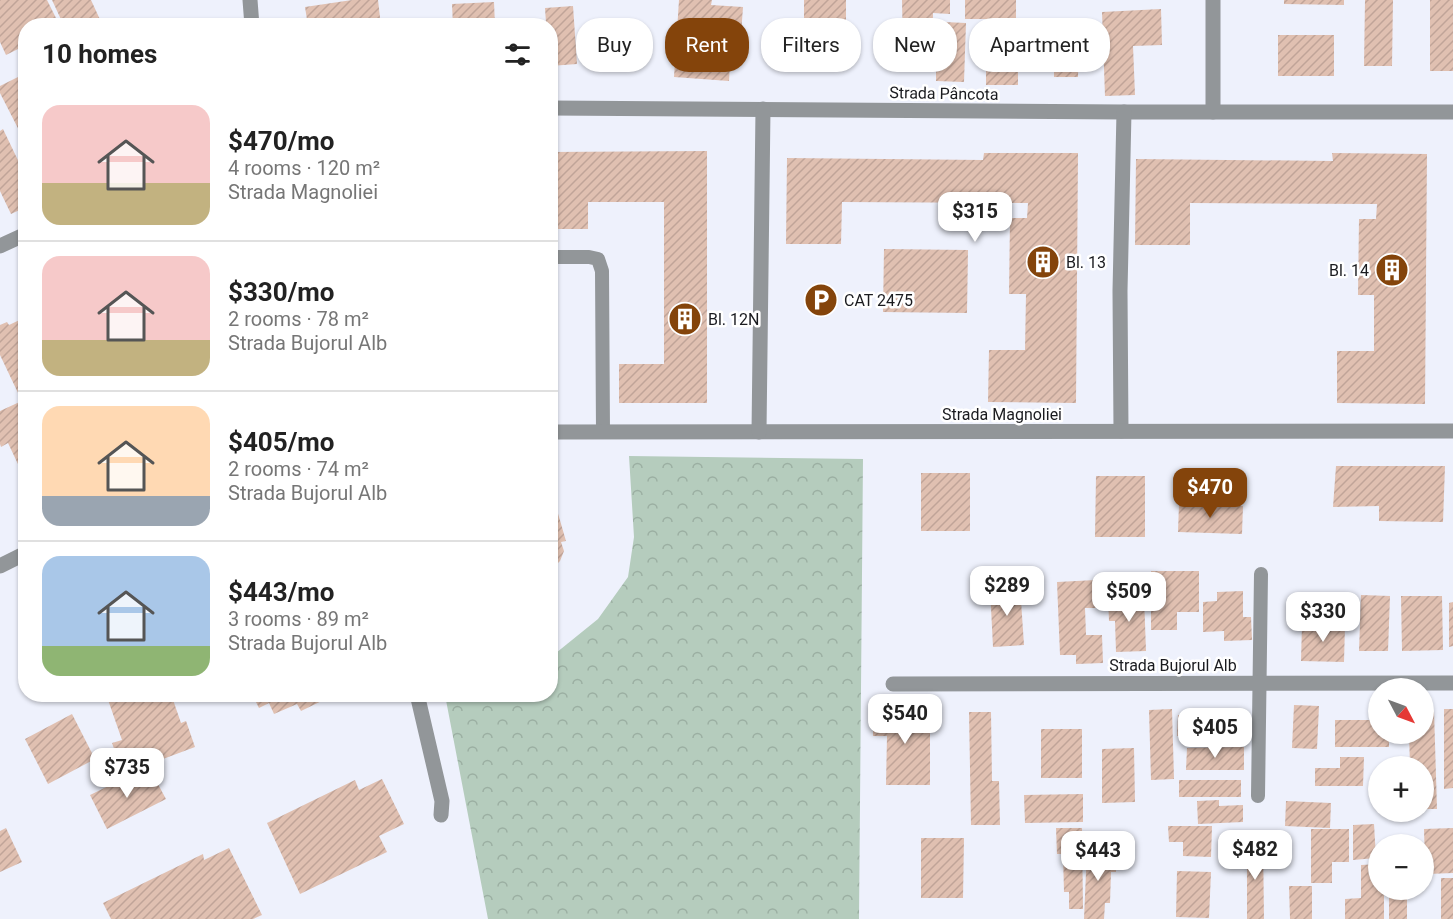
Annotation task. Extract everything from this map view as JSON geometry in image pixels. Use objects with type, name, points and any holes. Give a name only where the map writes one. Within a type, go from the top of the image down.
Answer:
[{"type":"street","points":[[250,0],[251,18]]},
{"type":"street","points":[[1212,0],[1213,112]]},
{"type":"street","name":"Strada Pâncota","points":[[558,108],[1453,112]]},
{"type":"street","points":[[759,432],[763,109]]},
{"type":"street","points":[[1121,431],[1120,291],[1124,112]]},
{"type":"street","points":[[0,246],[18,238]]},
{"type":"street","name":"Strada Magnoliei","points":[[558,432],[1453,430]]},
{"type":"street","points":[[0,566],[18,558]]},
{"type":"street","name":"Strada Bujorul Alb","points":[[893,684],[1453,683]]},
{"type":"street","points":[[419,702],[442,801],[441,815]]},
{"type":"lane","points":[[558,257],[589,256],[598,260],[602,271],[603,432]]},
{"type":"lane","points":[[1258,796],[1261,574]]},
{"type":"green space","points":[[629,456],[863,459],[859,919],[488,919],[446,702],[558,702],[558,651],[598,619],[628,577],[634,537]]},
{"type":"building","points":[[0,0],[47,0],[56,18],[18,18],[18,49],[6,55],[0,42]]},
{"type":"building","points":[[52,0],[91,0],[99,18],[60,18]]},
{"type":"building","points":[[352,0],[378,0],[380,18],[307,18],[305,7]]},
{"type":"building","points":[[679,0],[712,0],[711,5],[743,7],[742,18],[678,18]]},
{"type":"building","points":[[804,0],[846,0],[846,18],[804,18]]},
{"type":"building","points":[[902,0],[950,0],[950,14],[933,13],[933,18],[902,18]]},
{"type":"building","points":[[965,0],[1016,0],[1016,18],[965,19]]},
{"type":"building","points":[[1284,0],[1344,0],[1344,5],[1284,4]]},
{"type":"building","points":[[1365,0],[1393,0],[1392,66],[1364,66]]},
{"type":"building","points":[[1430,0],[1453,0],[1453,71],[1430,71]]},
{"type":"building","points":[[494,2],[495,18],[453,18],[452,4]]},
{"type":"building","points":[[573,6],[576,64],[558,65],[558,18],[546,18],[545,8]]},
{"type":"building","points":[[1161,9],[1162,45],[1133,46],[1135,95],[1105,96],[1104,72],[1110,72],[1110,18],[1102,18],[1102,12]]},
{"type":"building","points":[[957,23],[966,23],[964,82],[936,81],[936,72],[957,72]]},
{"type":"building","points":[[1278,35],[1334,35],[1334,76],[1278,76]]},
{"type":"building","points":[[674,72],[729,72],[729,81],[674,77]]},
{"type":"building","points":[[986,72],[1018,72],[1018,85],[986,85]]},
{"type":"building","points":[[1054,72],[1078,72],[1078,77],[1054,77]]},
{"type":"building","points":[[18,77],[18,128],[0,93],[0,86]]},
{"type":"building","points":[[3,129],[18,160],[18,211],[11,214],[0,191],[0,131]]},
{"type":"building","name":"Bl. 12N","points":[[707,151],[707,403],[619,403],[619,364],[664,364],[664,202],[588,202],[588,229],[558,229],[558,152]]},
{"type":"building","name":"Bl. 13","points":[[984,153],[1078,153],[1076,403],[988,402],[989,350],[1025,350],[1026,294],[1009,294],[1010,218],[1027,218],[1028,203],[842,202],[841,244],[786,244],[787,158],[983,160]]},
{"type":"building","name":"Bl. 14","points":[[1332,153],[1427,154],[1425,404],[1337,403],[1337,351],[1374,351],[1374,295],[1358,295],[1359,219],[1376,219],[1377,204],[1190,203],[1190,245],[1135,245],[1136,159],[1333,161]]},
{"type":"building","points":[[884,249],[968,250],[967,313],[883,312]]},
{"type":"building","points":[[18,321],[18,393],[0,355],[0,325],[7,322],[9,325]]},
{"type":"building","points":[[18,403],[18,464],[8,443],[1,447],[0,411]]},
{"type":"building","points":[[1336,466],[1445,466],[1443,522],[1379,521],[1379,506],[1333,507]]},
{"type":"building","points":[[921,473],[970,473],[970,531],[921,531]]},
{"type":"building","points":[[1096,476],[1145,476],[1145,537],[1095,537]]},
{"type":"building","points":[[1179,504],[1243,506],[1242,534],[1178,532]]},
{"type":"building","points":[[558,514],[566,541],[561,542],[564,551],[558,563]]},
{"type":"building","points":[[1151,571],[1199,571],[1199,612],[1177,612],[1177,630],[1151,630]]},
{"type":"building","points":[[1096,580],[1098,608],[1085,608],[1086,635],[1102,635],[1103,663],[1076,664],[1076,655],[1060,655],[1057,582]]},
{"type":"building","points":[[1020,586],[1024,645],[993,647],[990,588]]},
{"type":"building","points":[[1243,591],[1243,617],[1251,617],[1252,640],[1224,641],[1224,631],[1203,632],[1203,602],[1217,601],[1217,592]]},
{"type":"building","points":[[1361,595],[1390,596],[1388,651],[1359,651]]},
{"type":"building","points":[[1144,596],[1146,651],[1116,652],[1115,621],[1109,621],[1108,597]]},
{"type":"building","points":[[1401,596],[1442,596],[1443,650],[1402,651]]},
{"type":"building","points":[[1453,602],[1453,646],[1449,647],[1449,603]]},
{"type":"building","points":[[1302,624],[1345,625],[1344,662],[1301,661]]},
{"type":"building","points":[[109,702],[174,702],[181,723],[186,721],[195,747],[123,774],[112,743],[122,740]]},
{"type":"building","points":[[256,702],[320,702],[301,711],[297,704],[274,714],[269,703],[259,708]]},
{"type":"building","points":[[1294,705],[1319,706],[1317,749],[1292,748]]},
{"type":"building","points":[[1172,709],[1174,779],[1151,780],[1149,710]]},
{"type":"building","points":[[1444,709],[1453,709],[1453,788],[1444,789]]},
{"type":"building","points":[[873,710],[930,711],[930,785],[886,785],[887,736],[873,736]]},
{"type":"building","points":[[1434,710],[1437,809],[1434,809],[1434,756],[1410,756],[1409,744],[1434,744]]},
{"type":"building","points":[[969,712],[991,712],[992,781],[999,781],[1000,825],[971,825]]},
{"type":"building","points":[[72,714],[95,759],[48,784],[25,739]]},
{"type":"building","points":[[1178,715],[1245,715],[1245,737],[1177,736]]},
{"type":"building","points":[[1335,720],[1368,720],[1368,744],[1389,744],[1389,747],[1335,747]]},
{"type":"building","points":[[1041,729],[1082,729],[1082,778],[1041,778]]},
{"type":"building","points":[[1244,747],[1244,770],[1186,770],[1187,748]]},
{"type":"building","points":[[1134,748],[1135,802],[1102,803],[1102,749]]},
{"type":"building","points":[[1340,757],[1364,757],[1363,786],[1315,786],[1315,768],[1340,768]]},
{"type":"building","points":[[133,774],[138,783],[153,775],[166,799],[107,829],[90,795]]},
{"type":"building","points":[[382,779],[404,824],[379,836],[387,852],[300,894],[267,823],[355,780],[359,790]]},
{"type":"building","points":[[1179,780],[1241,780],[1241,797],[1179,797]]},
{"type":"building","points":[[1083,794],[1083,822],[1025,823],[1024,795]]},
{"type":"building","points":[[1219,800],[1219,806],[1243,805],[1243,822],[1198,824],[1197,801]]},
{"type":"building","points":[[1286,801],[1331,803],[1330,828],[1285,826]]},
{"type":"building","points":[[1374,824],[1375,834],[1368,834],[1368,859],[1353,860],[1353,825]]},
{"type":"building","points":[[1168,826],[1212,826],[1211,857],[1183,856],[1183,842],[1169,842]]},
{"type":"building","points":[[6,828],[22,862],[0,872],[0,831]]},
{"type":"building","points":[[1056,828],[1082,828],[1083,909],[1069,909],[1069,892],[1064,892],[1063,854],[1057,854]]},
{"type":"building","points":[[1453,828],[1453,873],[1434,874],[1434,834],[1424,834],[1424,829]]},
{"type":"building","points":[[1311,829],[1349,829],[1349,862],[1332,862],[1332,883],[1311,883]]},
{"type":"building","points":[[921,838],[964,838],[963,898],[921,898]]},
{"type":"building","points":[[1263,842],[1264,919],[1247,919],[1247,843]]},
{"type":"building","points":[[229,848],[262,915],[253,919],[111,919],[103,903],[203,854],[204,860]]},
{"type":"building","points":[[1087,849],[1116,850],[1116,872],[1111,872],[1110,903],[1105,903],[1104,919],[1084,919]]},
{"type":"building","points":[[1361,865],[1368,865],[1368,900],[1384,900],[1384,919],[1345,919],[1345,899],[1361,898]]},
{"type":"building","points":[[1177,871],[1211,872],[1209,918],[1176,917]]},
{"type":"building","points":[[1441,878],[1453,878],[1453,919],[1441,919]]},
{"type":"building","points":[[1289,886],[1312,886],[1312,919],[1290,919]]},
{"type":"building","points":[[1389,900],[1407,900],[1407,919],[1389,919]]},
{"type":"place","name":"Bl. 13","points":[[1043,262]]},
{"type":"place","name":"Bl. 14","points":[[1392,270]]},
{"type":"place","name":"CAT 2475","points":[[821,300]]},
{"type":"place","name":"Bl. 12N","points":[[685,319]]}]
